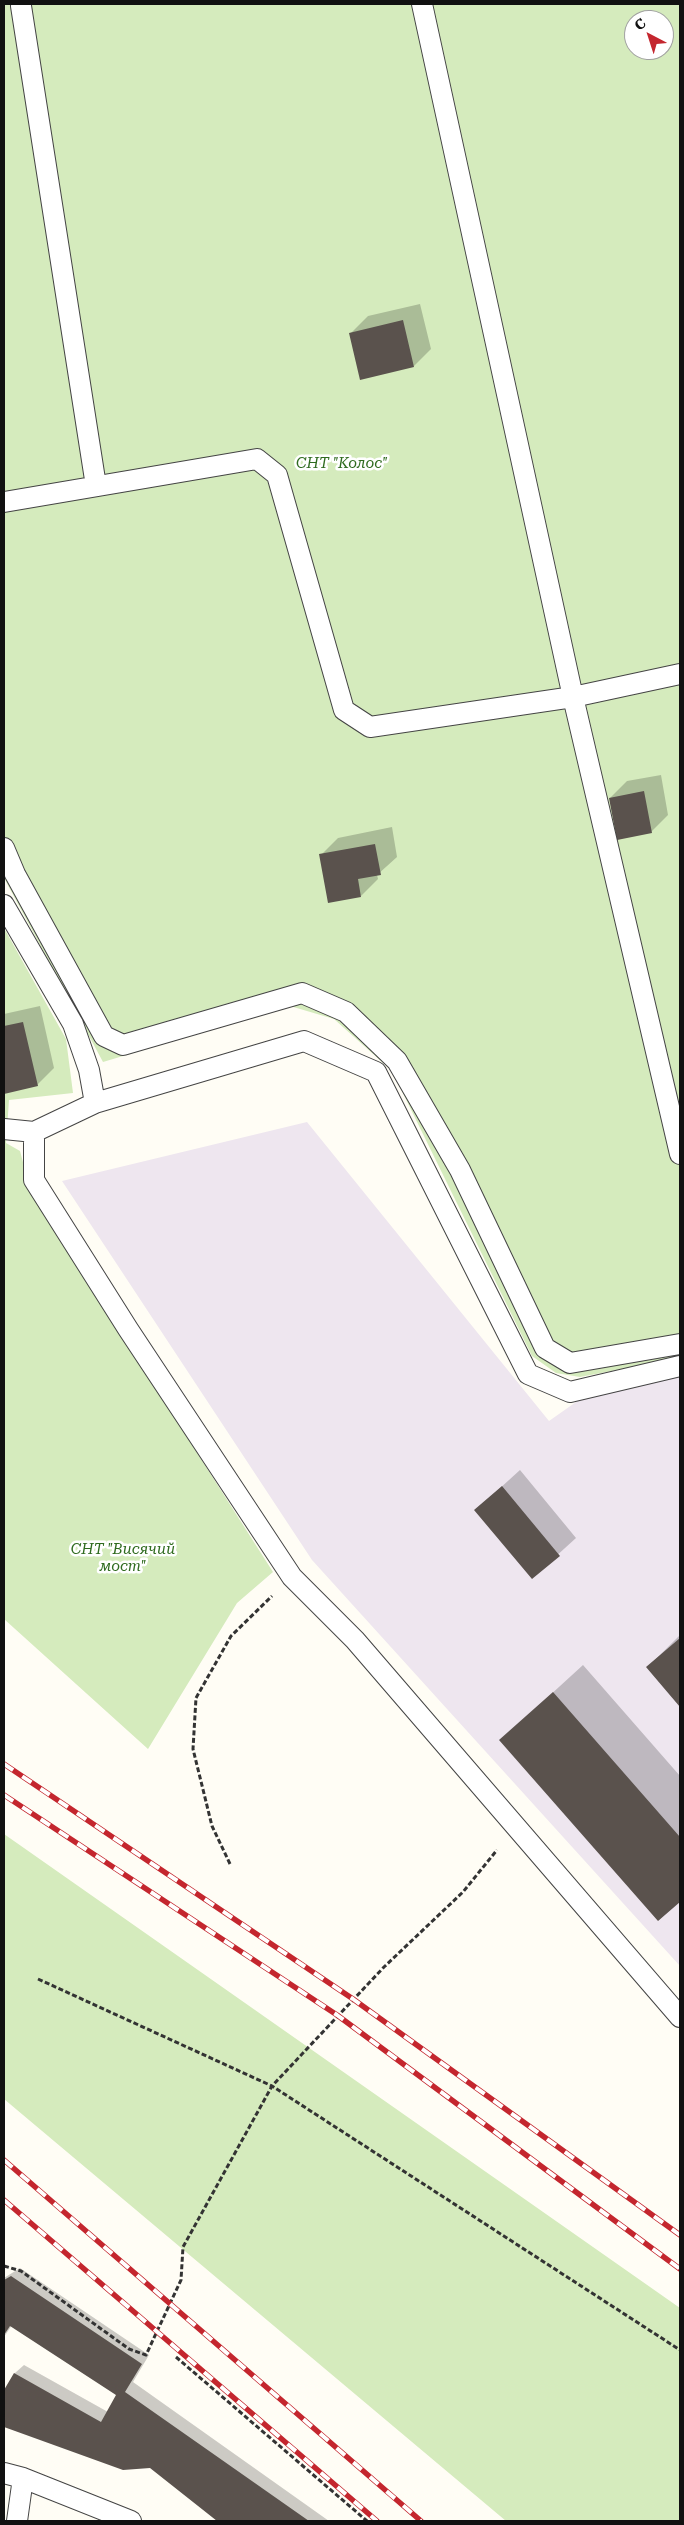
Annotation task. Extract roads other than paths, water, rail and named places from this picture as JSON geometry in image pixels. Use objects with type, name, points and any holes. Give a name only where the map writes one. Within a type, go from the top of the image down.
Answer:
[{"type":"lane","points":[[24,4],[96,486]]},
{"type":"lane","points":[[422,4],[573,697],[680,1154]]},
{"type":"lane","points":[[4,502],[257,459],[278,475],[344,710],[370,727],[573,697],[680,674]]},
{"type":"lane","points":[[4,848],[15,874],[104,1036],[123,1045],[302,993],[346,1012],[397,1061],[460,1170],[545,1348],[570,1363],[680,1344]]},
{"type":"lane","points":[[4,905],[73,1024],[89,1070],[95,1104]]},
{"type":"lane","points":[[4,1129],[34,1132],[95,1104],[304,1041],[376,1072],[528,1374],[570,1392],[680,1366]]},
{"type":"lane","points":[[34,1132],[34,1180],[128,1329],[292,1577],[355,1640],[680,2017]]},
{"type":"lane","points":[[17,2521],[13,2476],[131,2521]]},
{"type":"railway","points":[[4,1764],[353,1999],[680,2235]]},
{"type":"railway","points":[[4,1795],[337,2015],[680,2269]]},
{"type":"railway","points":[[4,2160],[421,2521]]},
{"type":"railway","points":[[4,2200],[377,2521]]},
{"type":"park label","name":"СНТ \"Колос\"","points":[[342,464]]},
{"type":"park label","name":"СНТ \"Висячий мост\"","points":[[123,1558]]}]
